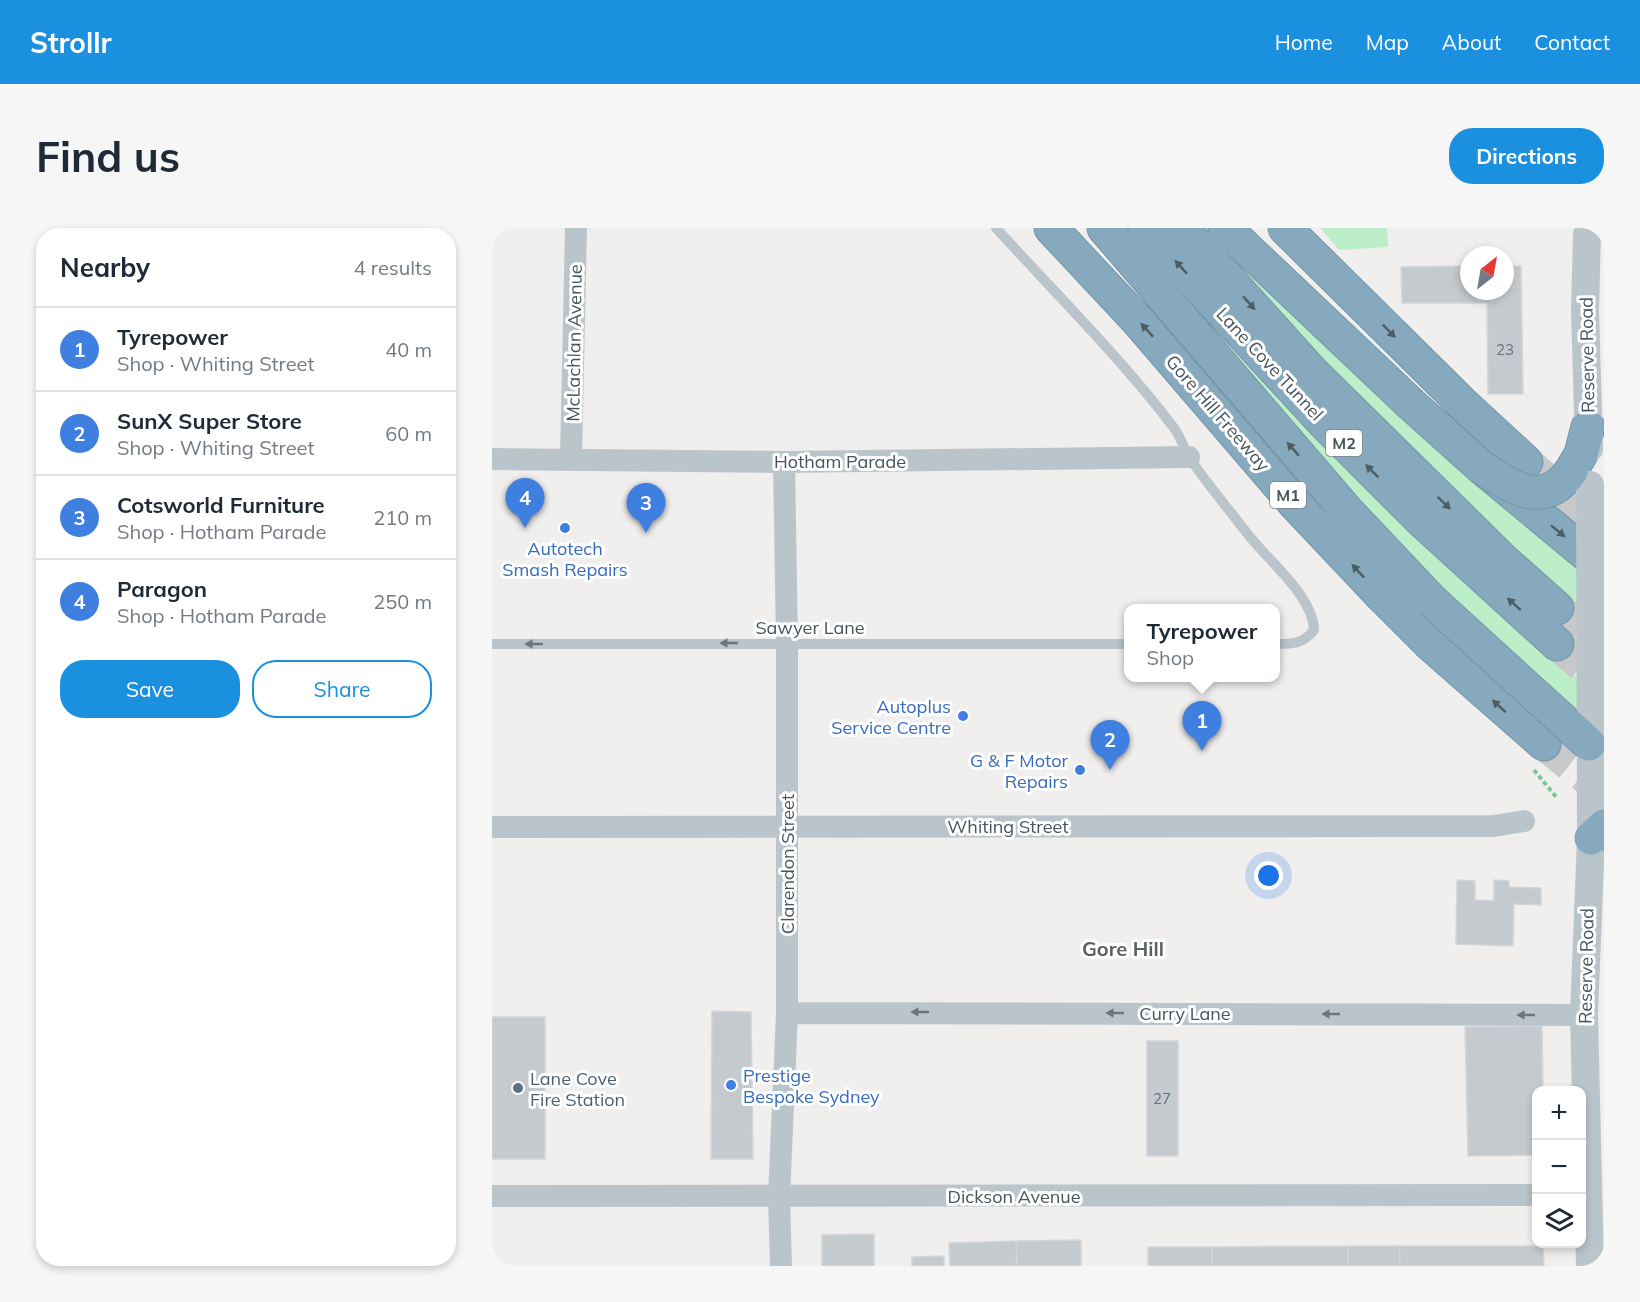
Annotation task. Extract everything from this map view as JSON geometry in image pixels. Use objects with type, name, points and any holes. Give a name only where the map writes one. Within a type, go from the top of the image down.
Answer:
[{"type":"highway","name":"Gore Hill Freeway","points":[[1052,228],[1138,321],[1296,505],[1381,596],[1429,643],[1544,744]]},
{"type":"highway","points":[[1092,228],[1186,326]]},
{"type":"highway","name":"M2","points":[[1104,228],[1347,511],[1432,601],[1596,748]]},
{"type":"highway","name":"Lane Cove Tunnel","points":[[1145,228],[1325,424],[1420,519],[1557,644]]},
{"type":"highway","name":"Lane Cove Tunnel","points":[[1182,228],[1312,372],[1504,561],[1557,608]]},
{"type":"highway","points":[[1225,228],[1413,406],[1597,563]]},
{"type":"highway","points":[[1240,228],[1312,308]]},
{"type":"highway","points":[[1285,228],[1454,395],[1526,462]]},
{"type":"highway","points":[[1294,228],[1348,289]]},
{"type":"highway","points":[[1481,466],[1508,484],[1533,493],[1556,488],[1580,478],[1581,454],[1588,427]]},
{"type":"street","name":"McLachlan Avenue","points":[[571,458],[576,228]]},
{"type":"street","name":"Reserve Road","points":[[1588,230],[1588,427]]},
{"type":"street","name":"Hotham Parade","points":[[492,459],[571,458],[784,462],[1189,458]]},
{"type":"street","name":"Clarendon Street","points":[[781,1266],[779,1197],[787,1012],[787,644],[784,462]]},
{"type":"street","name":"Reserve Road","points":[[1580,478],[1597,563],[1597,832],[1584,1015],[1592,1195],[1590,1266]]},
{"type":"street","name":"Whiting Street","points":[[492,827],[1494,826],[1524,821]]},
{"type":"street","name":"Curry Lane","points":[[787,1012],[1584,1015]]},
{"type":"street","name":"Dickson Avenue","points":[[492,1196],[1532,1195]]},
{"type":"lane","points":[[996,228],[1141,388],[1176,430],[1189,458],[1314,615],[1314,630],[1307,639],[1296,644],[1280,644]]},
{"type":"lane","name":"Sawyer Lane","points":[[492,644],[1124,644]]},
{"type":"green space","points":[[1204,228],[1215,228],[1604,586],[1604,625],[1519,555],[1369,410]]},
{"type":"green space","points":[[1320,228],[1387,228],[1388,247],[1339,250]]},
{"type":"green space","points":[[1123,229],[1247,360],[1287,407],[1343,462],[1521,631],[1604,700],[1604,735],[1522,665],[1385,531]]},
{"type":"building","points":[[1460,266],[1460,300],[1514,300],[1514,266],[1521,266],[1523,394],[1488,394],[1487,303],[1402,303],[1401,267]]},
{"type":"building","points":[[1457,880],[1475,881],[1475,900],[1494,901],[1494,880],[1509,881],[1509,887],[1541,888],[1541,905],[1514,904],[1513,946],[1456,944]]},
{"type":"building","name":"Prestige Bespoke Sydney","points":[[712,1011],[751,1012],[753,1159],[711,1159]]},
{"type":"building","name":"Lane Cove Fire Station","points":[[492,1017],[545,1017],[545,1159],[492,1159]]},
{"type":"building","points":[[1542,1026],[1543,1086],[1532,1086],[1532,1155],[1468,1156],[1465,1027]]},
{"type":"building","points":[[1147,1041],[1178,1041],[1178,1156],[1147,1156]]},
{"type":"building","points":[[874,1234],[874,1266],[822,1266],[822,1235]]},
{"type":"building","points":[[1081,1240],[1081,1266],[1017,1266],[1016,1241]]},
{"type":"building","points":[[1016,1241],[1017,1266],[950,1266],[949,1243]]},
{"type":"building","points":[[1348,1246],[1348,1266],[1212,1266],[1212,1247]]},
{"type":"building","points":[[1348,1246],[1399,1246],[1400,1266],[1348,1266]]},
{"type":"building","points":[[1399,1246],[1532,1246],[1532,1248],[1543,1248],[1544,1266],[1400,1266]]},
{"type":"building","points":[[1148,1247],[1212,1247],[1212,1266],[1148,1266]]},
{"type":"building","points":[[944,1256],[944,1266],[912,1266],[912,1257]]},
{"type":"tunnel","points":[[1526,462],[1604,529]]},
{"type":"tunnel","points":[[1557,608],[1604,647]]},
{"type":"tunnel","points":[[1557,644],[1604,684]]},
{"type":"tunnel","points":[[1544,744],[1604,792]]},
{"type":"place","name":"Paragon","points":[[525,528]]},
{"type":"place","name":"Autotech Smash Repairs","points":[[565,528]]},
{"type":"place","name":"Cotsworld Furniture","points":[[646,533]]},
{"type":"place","name":"Autoplus Service Centre","points":[[963,716]]},
{"type":"place","name":"Tyrepower","points":[[1202,751]]},
{"type":"place","name":"G & F Motor Repairs","points":[[1080,770]]},
{"type":"place","name":"SunX Super Store","points":[[1110,770]]},
{"type":"place","name":"Prestige Bespoke Sydney","points":[[731,1085]]},
{"type":"place","name":"Lane Cove Fire Station","points":[[518,1088]]},
{"type":"district","name":"Gore Hill","points":[[1123,948]]}]
